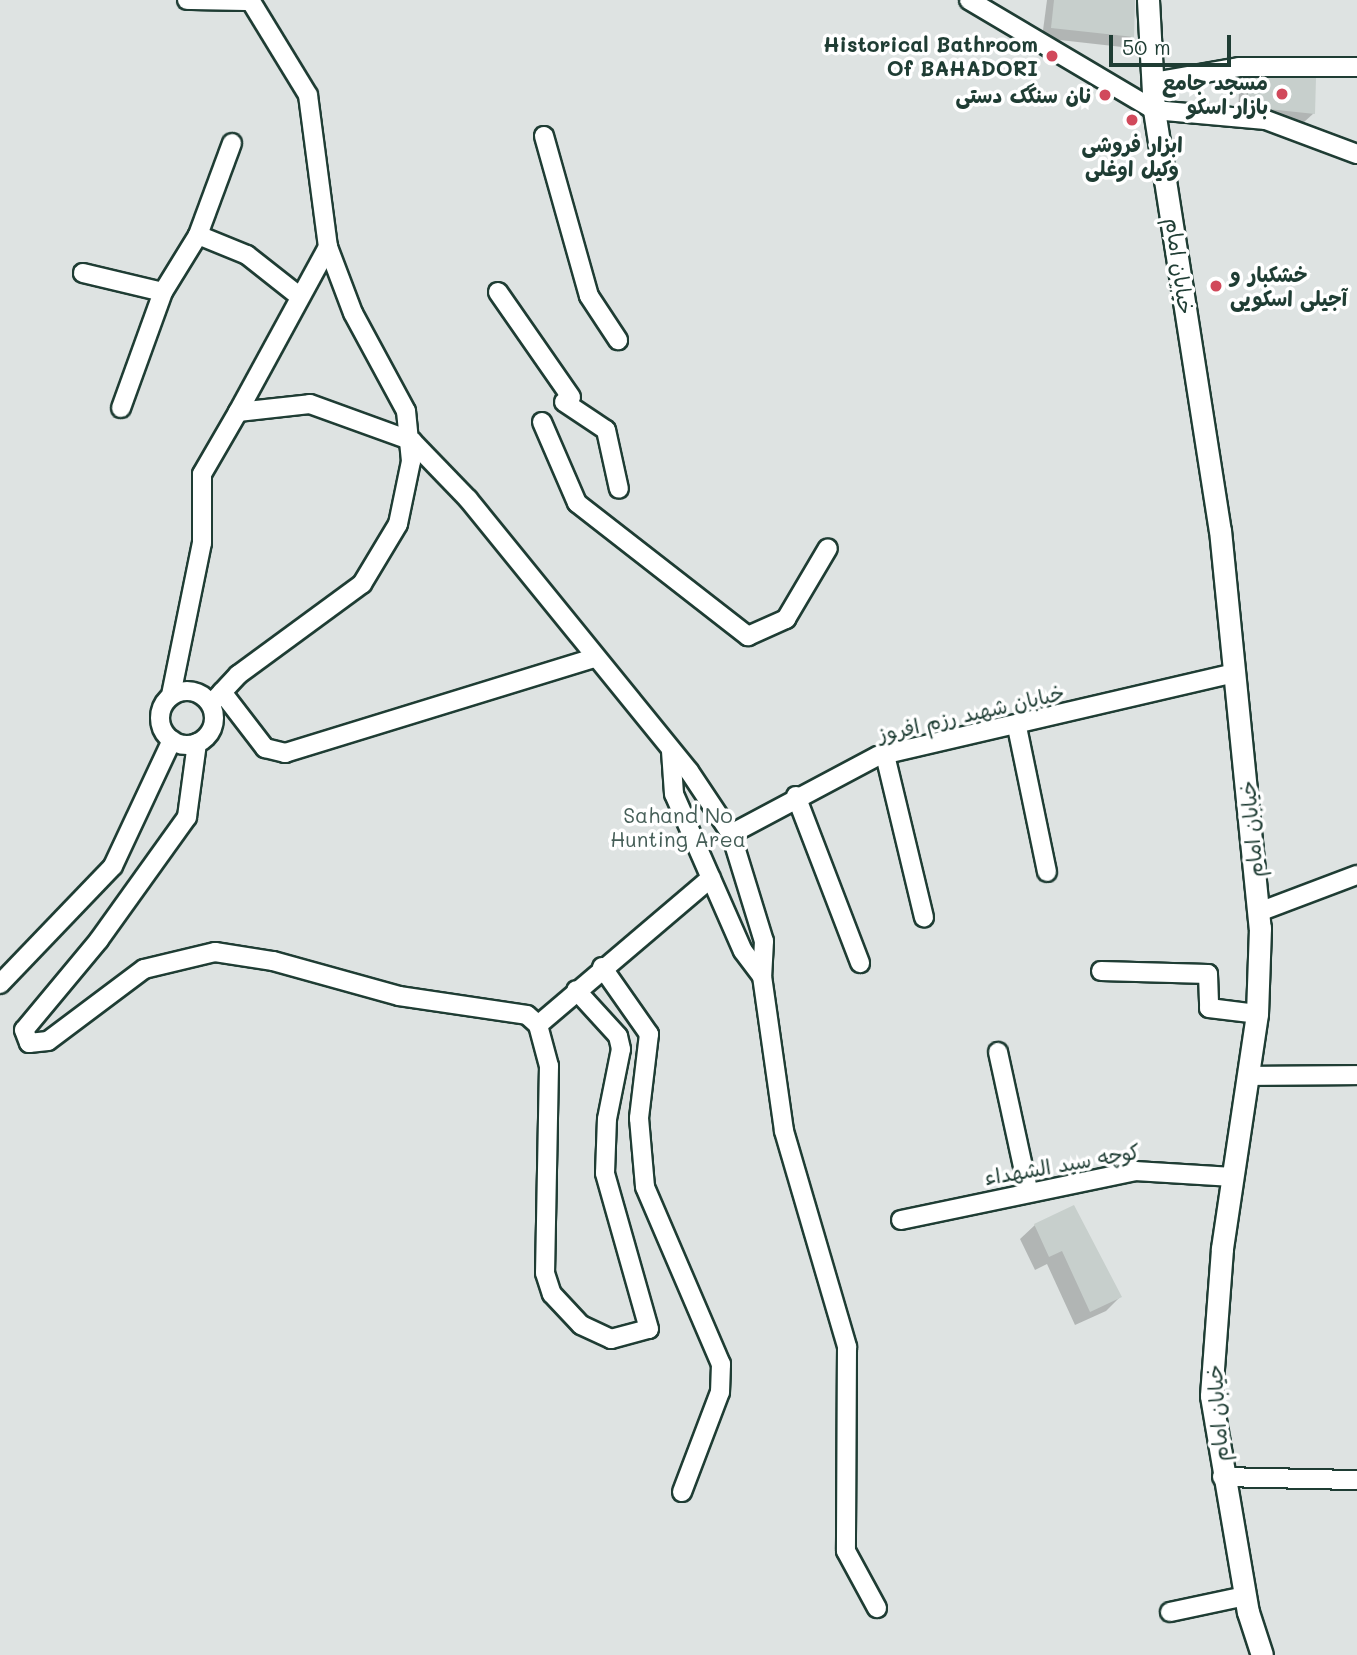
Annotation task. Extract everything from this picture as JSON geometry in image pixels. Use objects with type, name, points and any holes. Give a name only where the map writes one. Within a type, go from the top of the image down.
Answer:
[{"type":"street","points":[[187,0],[250,0],[308,95],[328,247],[353,313],[406,411],[412,441],[408,494],[373,570],[216,699],[214,722],[197,743],[187,817],[99,940],[24,1030],[29,1043],[48,1041],[144,969],[215,952],[273,961],[399,996],[527,1015],[538,1025],[549,1066],[542,1227],[552,1294],[581,1325],[611,1339],[649,1329],[605,1173],[607,1119],[621,1049],[618,1036],[576,990]]},
{"type":"street","points":[[968,0],[1154,110],[1266,120],[1357,154]]},
{"type":"street","name":"خیابان امام","points":[[1148,0],[1154,110],[1218,517],[1259,912],[1257,1014],[1213,1334],[1211,1396],[1222,1477],[1245,1596],[1262,1655]]},
{"type":"street","points":[[1153,82],[1239,67],[1357,67]]},
{"type":"street","points":[[544,136],[589,296],[618,340]]},
{"type":"street","points":[[121,408],[163,292],[198,235],[232,143]]},
{"type":"street","points":[[198,235],[247,255],[299,296]]},
{"type":"street","points":[[172,740],[160,718],[171,695],[202,543],[202,474],[328,247]]},
{"type":"street","points":[[83,273],[163,292]]},
{"type":"street","points":[[498,292],[567,400],[606,430],[618,489]]},
{"type":"street","points":[[238,412],[310,404],[412,441],[468,499],[593,658],[671,751],[731,834],[764,941],[762,976],[797,1192],[847,1347],[846,1551],[877,1608]]},
{"type":"street","points":[[542,422],[577,503],[748,636],[786,620],[828,548]]},
{"type":"street","points":[[171,695],[197,692],[216,699],[265,748],[285,753],[593,658]]},
{"type":"street","name":"خیابان شهید رزم افروز","points":[[731,834],[796,796],[885,755],[1017,727],[1236,673]]},
{"type":"street","points":[[1017,727],[1046,872]]},
{"type":"street","points":[[172,740],[197,743]]},
{"type":"street","points":[[0,984],[32,954],[113,866],[172,740]]},
{"type":"street","points":[[671,751],[674,794],[743,951],[762,976]]},
{"type":"street","points":[[885,755],[924,918]]},
{"type":"street","points":[[796,796],[860,963]]},
{"type":"street","points":[[1259,912],[1357,875]]},
{"type":"street","points":[[538,1025],[602,967],[710,878]]},
{"type":"street","points":[[0,999],[32,954]]},
{"type":"street","points":[[602,967],[649,1034],[639,1118],[645,1186],[720,1364],[720,1391],[682,1492]]},
{"type":"street","points":[[1101,971],[1209,974],[1209,1008],[1257,1014]]},
{"type":"street","points":[[998,1052],[1028,1190]]},
{"type":"street","points":[[1250,1076],[1357,1075]]},
{"type":"street","name":"کوچه سید الشهداء","points":[[901,1220],[1028,1190],[1135,1171],[1233,1177]]},
{"type":"street","points":[[1222,1477],[1357,1480]]},
{"type":"street","points":[[1170,1612],[1245,1596]]},
{"type":"green space","name":"Sahand No Hunting Area","points":[[0,0],[1357,0],[1357,1655],[0,1655]]},
{"type":"building","points":[[1054,0],[1135,0],[1134,37],[1051,28]]},
{"type":"building","name":"مسجد جامع بازار اسکو","points":[[1248,78],[1316,78],[1315,114],[1248,107]]},
{"type":"building","points":[[1074,1205],[1122,1297],[1090,1312],[1062,1251],[1049,1257],[1034,1224]]},
{"type":"place","name":"Historical Bathroom Of BAHADORI","points":[[1052,56]]},
{"type":"place","name":"مسجد جامع بازار اسکو","points":[[1282,94]]},
{"type":"place","name":"نان سنگک دستی","points":[[1105,95]]},
{"type":"place","name":"ابزار فروشی وکیل اوغلی","points":[[1132,120]]},
{"type":"place","name":"خشکبار و آجیلی اسکویی","points":[[1216,286]]}]
